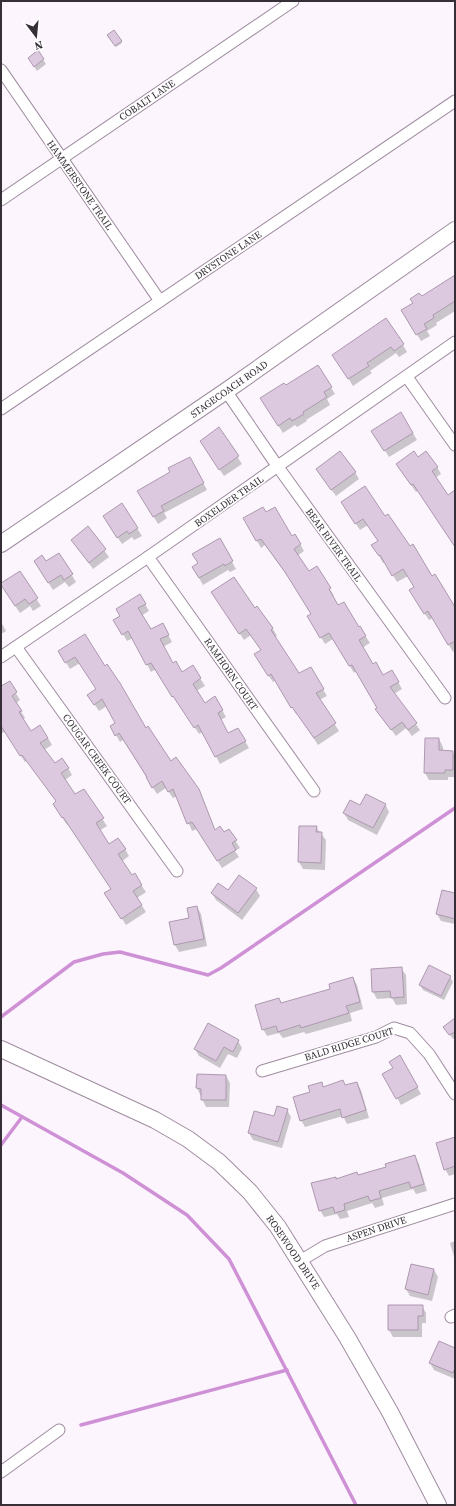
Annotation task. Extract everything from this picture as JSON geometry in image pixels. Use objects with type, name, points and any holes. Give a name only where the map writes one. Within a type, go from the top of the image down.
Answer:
[{"type":"main road","name":"STAGECOACH ROAD","points":[[1,544],[226,391],[455,230]]},
{"type":"main road","name":"ROSEWOOD DRIVE","points":[[1,1049],[155,1120],[188,1139],[219,1162],[250,1192],[278,1227],[347,1337],[390,1412],[438,1505]]},
{"type":"street","name":"COBALT LANE","points":[[1,200],[293,1]]},
{"type":"street","name":"HAMMERSTONE TRAIL","points":[[1,70],[160,301]]},
{"type":"street","name":"DRYSTONE LANE","points":[[1,409],[455,102]]},
{"type":"street","name":"BOXELDER TRAIL","points":[[1,658],[407,377],[455,342]]},
{"type":"street","points":[[407,377],[455,445]]},
{"type":"street","name":"BEAR RIVER TRAIL","points":[[226,391],[444,698]]},
{"type":"street","name":"RAMHORN COURT","points":[[148,557],[314,791]]},
{"type":"street","name":"COUGAR CREEK COURT","points":[[16,647],[177,871]]},
{"type":"street","name":"BALD RIDGE COURT","points":[[262,1072],[376,1037],[394,1028],[410,1033],[428,1054],[455,1094]]},
{"type":"street","name":"ASPEN DRIVE","points":[[300,1261],[325,1246],[455,1204]]},
{"type":"street","points":[[1,1472],[59,1430]]},
{"type":"building","points":[[114,30],[122,41],[115,46],[107,35]]},
{"type":"building","points":[[38,50],[44,59],[34,67],[28,58]]},
{"type":"building","points":[[455,275],[455,301],[433,315],[434,318],[424,324],[427,329],[416,335],[401,310],[413,303],[410,299],[419,293],[422,296]]},
{"type":"building","points":[[386,318],[404,344],[394,351],[391,347],[367,363],[369,366],[348,379],[332,355]]},
{"type":"building","points":[[318,365],[332,387],[324,392],[327,397],[303,412],[304,414],[292,421],[290,418],[278,426],[260,398],[284,383],[286,385]]},
{"type":"building","points":[[401,412],[413,433],[384,451],[371,431]]},
{"type":"building","points":[[219,427],[239,456],[219,470],[200,441]]},
{"type":"building","points":[[340,451],[356,472],[331,490],[316,469]]},
{"type":"building","points":[[414,451],[418,457],[426,451],[438,467],[432,471],[448,495],[455,490],[455,547],[413,484],[411,485],[396,464]]},
{"type":"building","points":[[190,457],[204,483],[161,506],[164,511],[153,517],[137,491],[170,472],[168,468]]},
{"type":"building","points":[[365,486],[385,516],[388,514],[410,546],[413,544],[432,576],[435,574],[455,607],[455,641],[448,645],[428,611],[424,614],[409,590],[414,587],[403,569],[392,576],[380,555],[379,556],[371,545],[378,541],[363,519],[355,524],[341,502]]},
{"type":"building","points":[[122,503],[138,528],[129,534],[127,531],[117,538],[103,516]]},
{"type":"building","points":[[263,507],[266,512],[275,507],[292,536],[295,534],[301,544],[294,549],[309,571],[317,566],[331,588],[329,589],[338,605],[344,602],[366,636],[359,640],[373,664],[376,662],[383,675],[392,670],[399,682],[390,687],[417,723],[408,730],[402,722],[391,730],[375,709],[377,708],[352,665],[349,666],[329,633],[320,638],[307,616],[311,614],[285,572],[261,539],[256,541],[243,518]]},
{"type":"building","points":[[88,526],[106,549],[89,563],[71,540]]},
{"type":"building","points":[[220,538],[233,561],[225,566],[224,564],[199,578],[192,567],[198,563],[192,554]]},
{"type":"building","points":[[59,553],[73,574],[64,580],[61,575],[48,583],[34,561],[42,555],[46,561]]},
{"type":"building","points":[[20,571],[38,598],[29,604],[25,599],[15,606],[1,583]]},
{"type":"building","points":[[234,577],[255,608],[257,606],[273,628],[271,630],[299,673],[311,667],[324,689],[316,693],[336,723],[314,738],[292,707],[291,708],[271,674],[268,676],[254,654],[261,650],[246,629],[239,634],[211,592]]},
{"type":"building","points":[[140,594],[146,604],[138,608],[151,629],[163,623],[169,635],[160,639],[173,663],[176,661],[182,672],[193,665],[201,678],[193,684],[205,703],[215,696],[223,710],[218,713],[228,733],[238,728],[246,741],[215,757],[198,725],[194,728],[173,696],[172,697],[151,663],[146,665],[128,631],[122,635],[113,620],[120,616],[116,609]]},
{"type":"building","points":[[85,634],[105,666],[107,664],[120,683],[146,728],[148,726],[171,761],[176,757],[199,789],[215,830],[220,826],[224,832],[229,829],[237,840],[232,843],[236,850],[217,861],[192,822],[187,824],[173,789],[168,792],[162,781],[152,788],[147,777],[119,733],[115,736],[110,726],[115,723],[102,699],[94,705],[87,695],[96,689],[75,657],[65,663],[58,651]]},
{"type":"building","points":[[10,681],[17,692],[12,696],[22,711],[19,712],[31,731],[40,725],[48,738],[40,743],[55,763],[62,758],[69,768],[61,773],[75,794],[84,789],[104,818],[96,823],[109,844],[118,838],[126,849],[118,854],[132,875],[135,873],[142,885],[133,891],[142,905],[121,919],[104,893],[111,889],[53,804],[56,801],[22,755],[20,756],[1,726],[1,686]]},
{"type":"building","points":[[425,738],[439,738],[439,750],[453,751],[453,770],[445,770],[445,773],[424,773]]},
{"type":"building","points":[[366,794],[386,804],[373,828],[343,813],[350,800],[360,805]]},
{"type":"building","points":[[299,826],[317,826],[316,832],[322,832],[321,863],[298,862]]},
{"type":"building","points":[[239,875],[257,888],[238,913],[211,893],[218,883],[228,890]]},
{"type":"building","points":[[442,890],[455,893],[455,919],[436,914]]},
{"type":"building","points":[[197,906],[204,939],[174,945],[169,922],[189,918],[187,908]]},
{"type":"building","points":[[429,965],[451,976],[441,996],[419,985]]},
{"type":"building","points":[[402,967],[404,997],[391,998],[390,991],[372,992],[371,969]]},
{"type":"building","points":[[353,977],[360,1002],[346,1006],[349,1013],[301,1028],[300,1025],[278,1032],[276,1026],[262,1030],[255,1005],[279,998],[281,1003],[330,989],[329,984]]},
{"type":"building","points":[[455,1018],[455,1032],[449,1035],[443,1027]]},
{"type":"building","points":[[208,1023],[239,1040],[233,1052],[224,1047],[216,1061],[194,1049]]},
{"type":"building","points":[[400,1055],[418,1087],[396,1099],[382,1074],[393,1068],[389,1062]]},
{"type":"building","points":[[197,1074],[226,1075],[226,1100],[201,1100],[201,1089],[196,1088]]},
{"type":"building","points":[[343,1080],[345,1085],[357,1082],[366,1110],[342,1118],[340,1109],[300,1121],[293,1097],[310,1092],[308,1086],[322,1082],[323,1087]]},
{"type":"building","points":[[277,1106],[288,1109],[278,1142],[248,1133],[254,1111],[274,1116]]},
{"type":"building","points":[[455,1137],[455,1166],[444,1170],[436,1143]]},
{"type":"building","points":[[415,1155],[424,1184],[411,1188],[409,1182],[379,1191],[381,1198],[370,1201],[368,1196],[344,1204],[345,1210],[335,1213],[333,1207],[319,1211],[311,1183],[336,1177],[336,1179],[357,1172],[358,1175],[386,1167],[385,1164]]},
{"type":"building","points":[[411,1264],[434,1269],[428,1295],[405,1289]]},
{"type":"building","points":[[388,1305],[423,1305],[423,1316],[418,1316],[418,1330],[388,1330]]},
{"type":"building","points":[[439,1341],[455,1348],[455,1368],[453,1373],[429,1363]]},
{"type":"waterway","points":[[1,1017],[74,962],[103,954],[120,952],[208,975],[221,968],[455,808]]},
{"type":"waterway","points":[[1,1105],[123,1173],[187,1215],[229,1259],[356,1505]]},
{"type":"waterway","points":[[1,1145],[22,1117]]},
{"type":"waterway","points":[[81,1425],[287,1370]]}]
